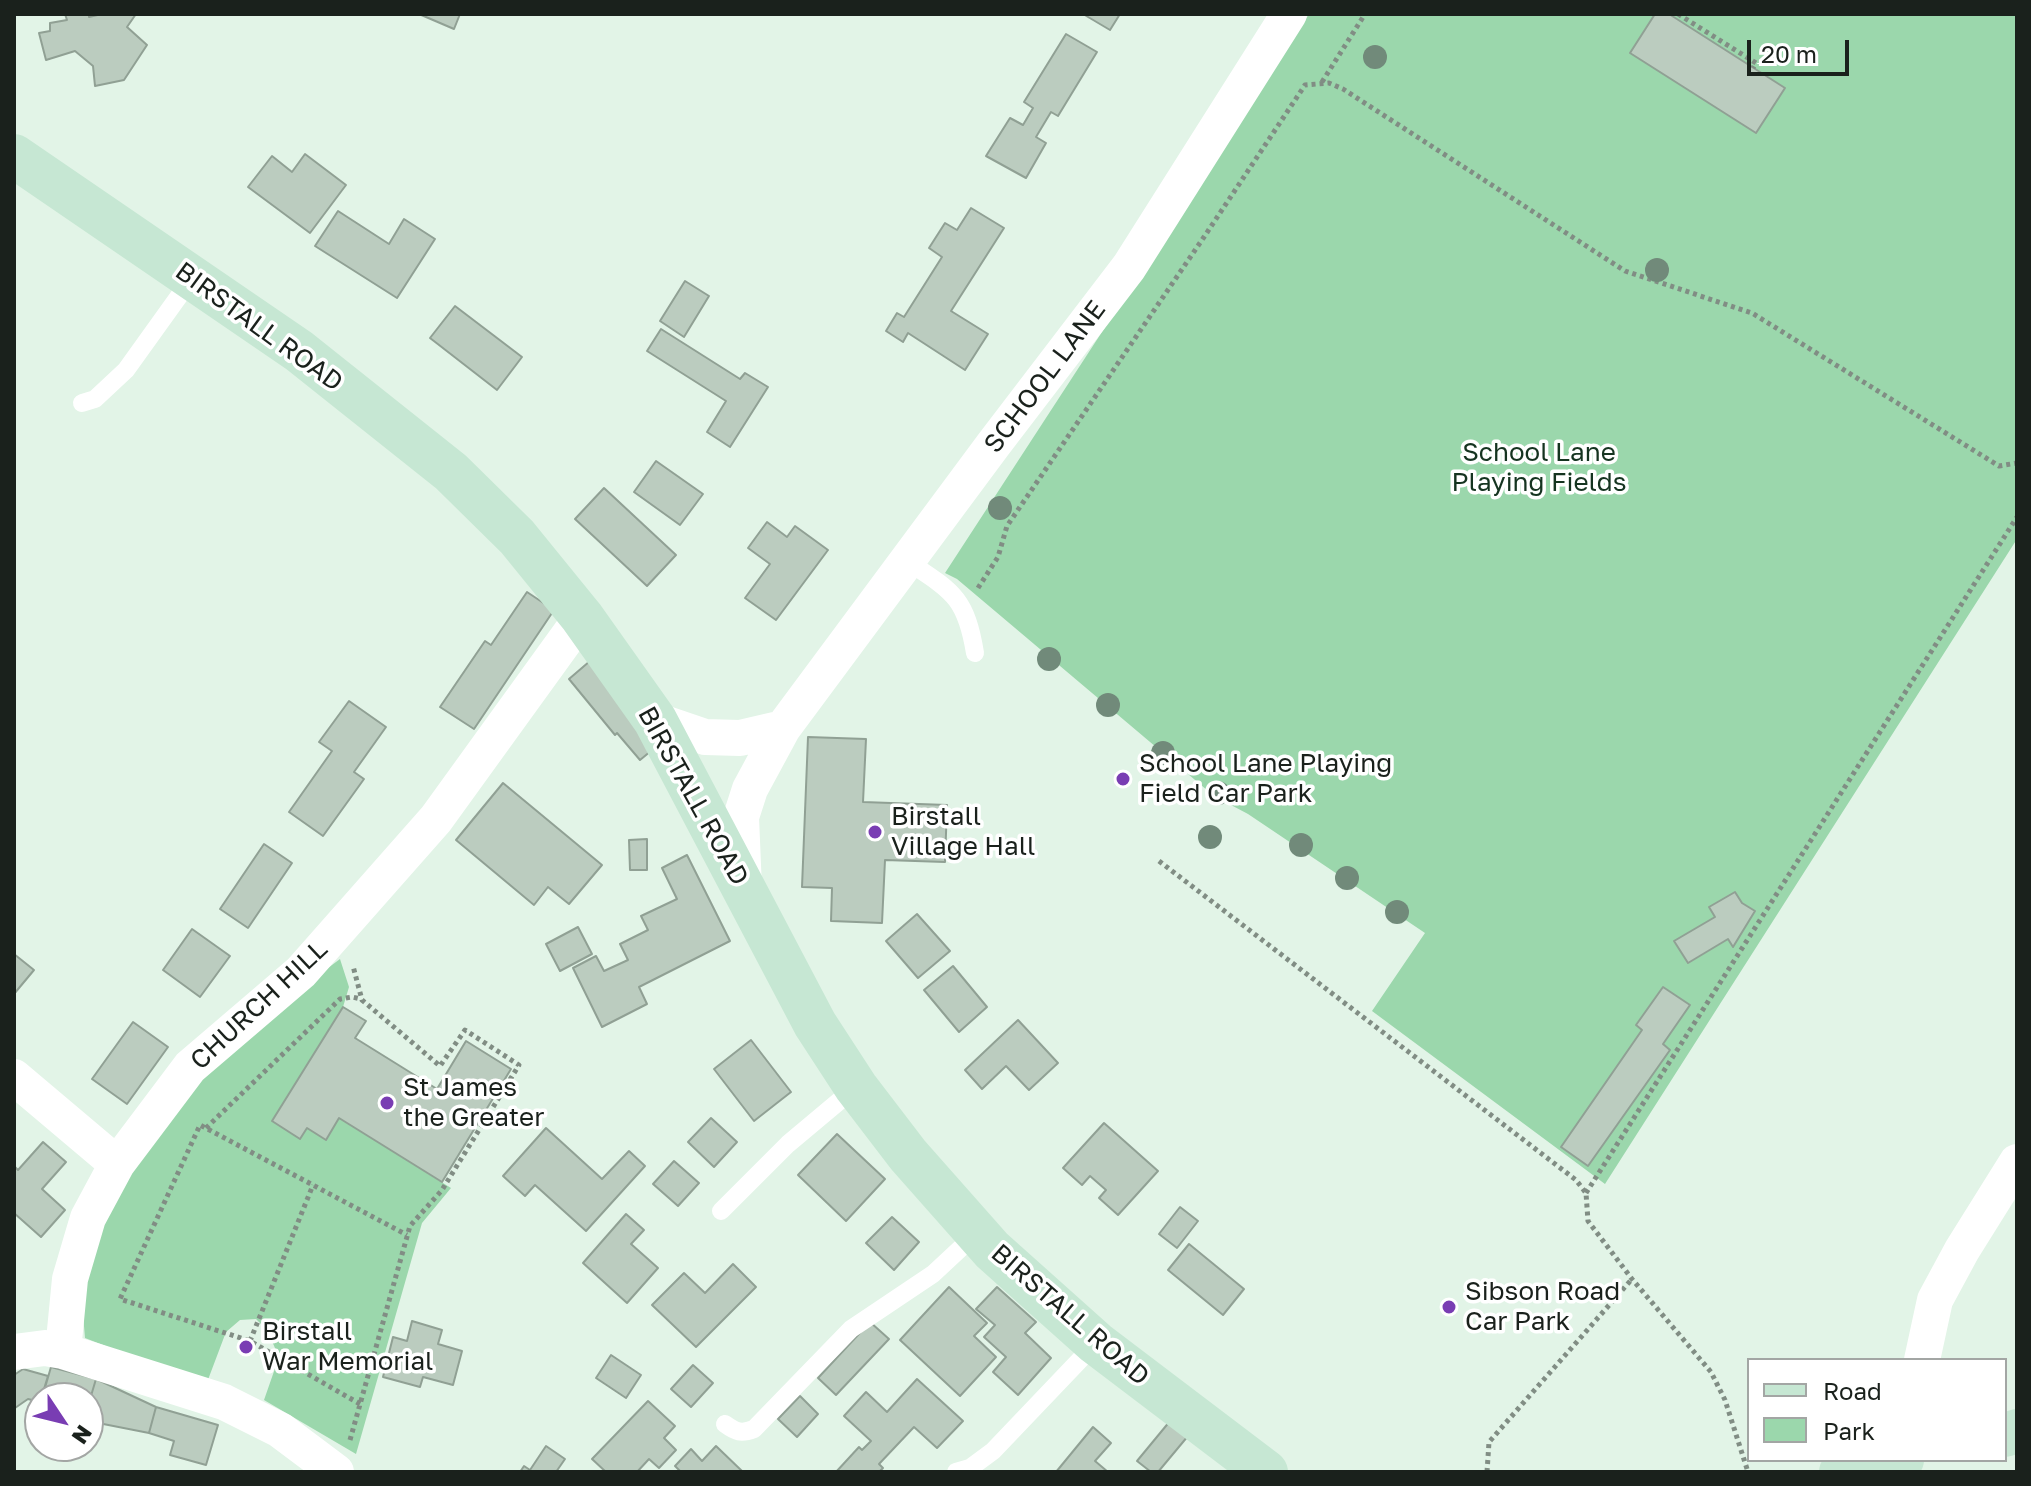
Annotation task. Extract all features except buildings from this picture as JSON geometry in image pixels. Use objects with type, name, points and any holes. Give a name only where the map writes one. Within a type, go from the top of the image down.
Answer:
[{"type":"street","name":"SCHOOL LANE","points":[[744,890],[741,817],[750,789],[783,728],[1129,267],[1289,14]]},
{"type":"street","name":"BIRSTALL ROAD","points":[[14,156],[299,351],[451,472],[517,537],[582,617],[655,720],[815,1024],[856,1087],[908,1155],[992,1250],[1096,1343],[1266,1472]]},
{"type":"street","name":"CHURCH HILL","points":[[63,1351],[70,1279],[88,1218],[117,1164],[190,1067],[301,972],[436,819],[582,617]]},
{"type":"street","points":[[655,720],[705,737],[740,738],[783,728]]},
{"type":"street","points":[[14,1077],[117,1164]]},
{"type":"street","points":[[1922,1358],[1935,1300],[2017,1162]]},
{"type":"street","points":[[14,1352],[45,1348],[63,1351],[224,1402],[342,1458]]},
{"type":"street","points":[[1841,1472],[1892,1462]]},
{"type":"lane","points":[[82,403],[95,399],[126,370],[192,278]]},
{"type":"lane","points":[[907,561],[949,589],[963,607],[972,631],[975,653]]},
{"type":"lane","points":[[721,1211],[788,1144],[856,1087]]},
{"type":"lane","points":[[725,1424],[737,1432],[754,1429],[851,1329],[933,1274],[977,1233]]},
{"type":"lane","points":[[956,1472],[970,1468],[993,1451],[1096,1343]]},
{"type":"path","points":[[1322,82],[1365,14]]},
{"type":"path","points":[[1678,14],[1756,63],[1753,68]]},
{"type":"path","points":[[963,607],[998,557],[1007,526],[1305,85],[1329,83],[1343,89],[1625,271],[1752,313],[1999,466],[2017,463]]},
{"type":"path","points":[[1586,1193],[2017,517]]},
{"type":"path","points":[[1159,861],[1576,1180],[1586,1193],[1588,1221],[1632,1279],[1711,1372],[1725,1400],[1748,1472]]},
{"type":"path","points":[[341,927],[362,1000]]},
{"type":"path","points":[[206,1128],[340,999],[352,997],[362,1000],[440,1066],[465,1030],[519,1065],[442,1190],[410,1226],[342,1458]]},
{"type":"path","points":[[360,1404],[250,1341],[120,1299],[200,1125],[407,1235]]},
{"type":"path","points":[[250,1341],[313,1185]]},
{"type":"path","points":[[1487,1472],[1489,1442],[1632,1279]]},
{"type":"green space","name":"School Lane Playing Fields","points":[[1309,14],[2017,14],[2017,539],[1605,1184],[1372,1011],[1425,933],[1248,814],[1214,796],[957,579],[945,573]]},
{"type":"green space","points":[[340,959],[349,987],[343,1007],[273,1121],[300,1139],[307,1128],[326,1139],[339,1118],[451,1188],[422,1223],[356,1454],[264,1400],[279,1357],[267,1330],[256,1319],[240,1320],[226,1332],[206,1385],[85,1338],[82,1302],[92,1248],[123,1178],[207,1072]]},
{"type":"place","name":"School Lane Playing Field Car Park","points":[[1123,779]]},
{"type":"place","name":"Birstall Village Hall","points":[[875,832]]},
{"type":"place","name":"St James the Greater","points":[[387,1103]]},
{"type":"place","name":"Sibson Road Car Park","points":[[1449,1307]]},
{"type":"place","name":"Birstall War Memorial","points":[[246,1347]]}]
